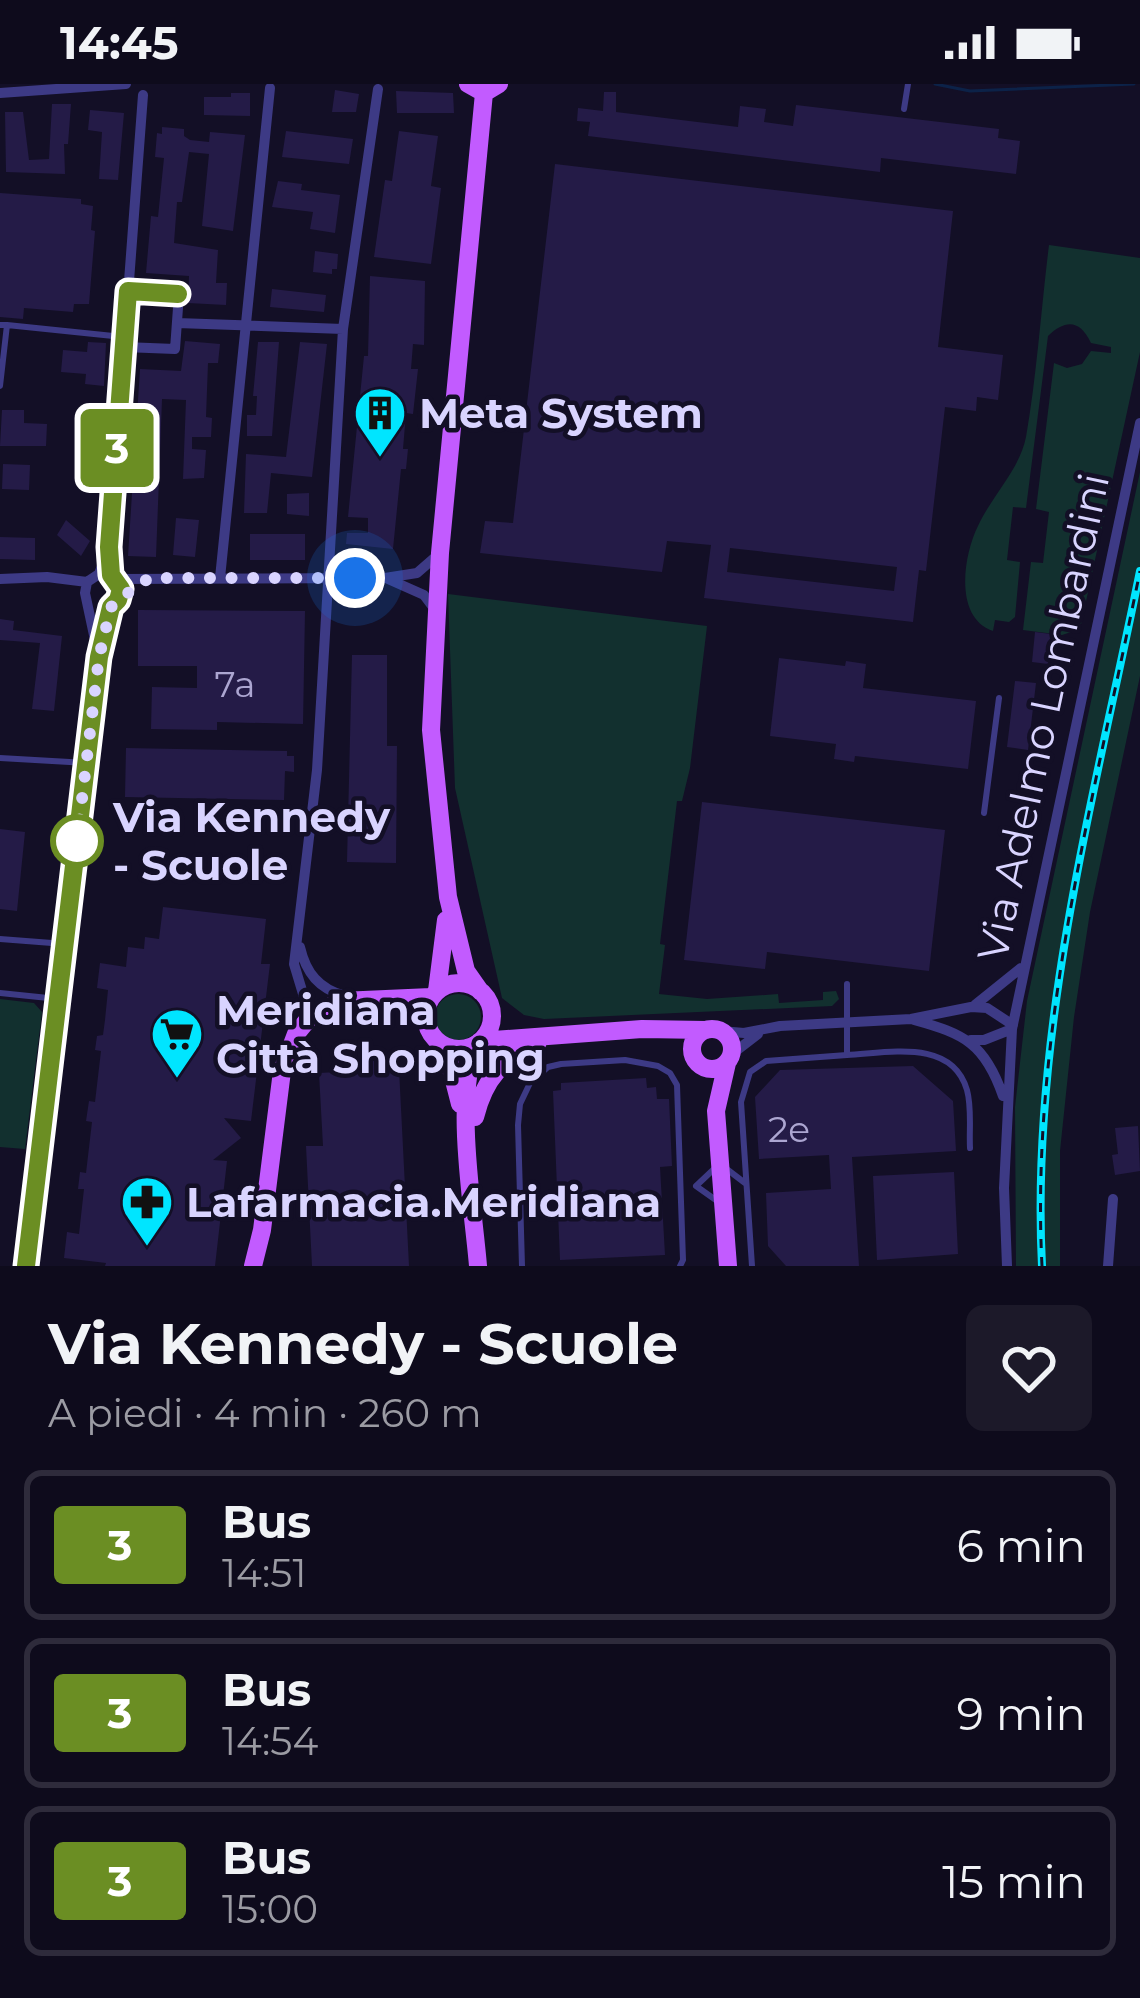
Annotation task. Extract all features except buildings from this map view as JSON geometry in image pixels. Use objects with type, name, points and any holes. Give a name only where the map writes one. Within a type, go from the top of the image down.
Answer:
[{"type":"main road","points":[[484,87],[440,553],[431,730],[448,897],[466,970],[491,1010],[511,1028],[550,1036]]},
{"type":"main road","points":[[448,897],[432,1032],[454,1076],[468,1145]]},
{"type":"main road","points":[[256,1266],[282,1071],[291,1042],[310,1017],[354,998],[390,1001],[434,994],[454,983],[480,991]]},
{"type":"main road","points":[[390,1001],[459,1049],[478,1043],[642,1029],[713,1030],[731,1040],[716,1111]]},
{"type":"main road","points":[[478,1266],[468,1145],[469,1066],[488,1030],[491,1010]]},
{"type":"main road","points":[[713,1030],[692,1045],[716,1111],[724,1263]]},
{"type":"main road","points":[[622,1033],[668,1042],[715,1069],[730,1059]]},
{"type":"main road","points":[[468,1145],[480,1095],[496,1069],[550,1036]]},
{"type":"street","points":[[0,93],[126,84]]},
{"type":"street","points":[[220,578],[270,88]]},
{"type":"street","points":[[310,1017],[294,964],[316,770],[343,329],[378,89]]},
{"type":"street","points":[[26,1266],[99,657],[98,584],[109,547],[143,95]]},
{"type":"street","points":[[124,342],[175,349],[178,294],[128,291]]},
{"type":"street","points":[[177,323],[343,329]]},
{"type":"street","name":"Via Adelmo Lombardini","points":[[1007,1266],[1006,1105],[1012,1027],[1140,423]]},
{"type":"street","points":[[98,584],[149,578],[385,578],[417,573],[440,553]]},
{"type":"street","points":[[0,579],[47,577],[121,589],[99,657]]},
{"type":"street","points":[[98,584],[100,609],[115,604],[149,578]]},
{"type":"street","points":[[385,578],[410,586],[436,611]]},
{"type":"street","points":[[298,938],[309,973],[322,986],[354,998]]},
{"type":"street","points":[[971,1007],[1023,966]]},
{"type":"street","points":[[713,1030],[760,1032],[780,1026],[911,1019],[971,1007],[987,1008],[1012,1027],[984,1040],[968,1040],[911,1019]]},
{"type":"street","points":[[730,1059],[760,1032]]},
{"type":"street","points":[[968,1040],[990,1065],[1006,1105]]},
{"type":"street","points":[[1108,1266],[1113,1198]]},
{"type":"lane","points":[[904,109],[908,84]]},
{"type":"lane","points":[[0,386],[3,325],[124,342]]},
{"type":"lane","points":[[984,813],[999,698]]},
{"type":"lane","points":[[0,758],[87,763]]},
{"type":"lane","points":[[0,939],[65,944]]},
{"type":"lane","points":[[847,984],[848,1055]]},
{"type":"lane","points":[[0,993],[58,999]]},
{"type":"lane","points":[[752,1266],[741,1102],[750,1072],[774,1059],[921,1051],[948,1063],[958,1072],[968,1095],[970,1148]]},
{"type":"lane","points":[[522,1266],[518,1126],[520,1104],[530,1083],[548,1067],[625,1060],[658,1066],[677,1085],[682,1263]]},
{"type":"lane","points":[[696,1186],[719,1164],[745,1184]]},
{"type":"lane","points":[[681,1187],[696,1186],[722,1204],[745,1184]]},
{"type":"green space","points":[[1049,245],[1140,258],[1140,352],[1080,629],[1062,635],[1023,630],[1031,562],[1043,563],[1049,512],[1036,509],[1054,363],[1067,368],[1082,364],[1091,351],[1111,353],[1111,347],[1091,343],[1077,326],[1061,327],[1048,336],[1026,508],[1013,507],[1007,560],[1020,562],[1015,617],[1009,622],[995,620],[993,631],[981,624],[972,613],[965,585],[973,539],[1026,437]]},
{"type":"green space","points":[[1140,472],[1140,676],[1090,912],[1074,1017],[1060,1151],[1060,1266],[1016,1266],[1015,1107],[1027,1001]]},
{"type":"green space","points":[[448,594],[707,626],[690,768],[682,801],[677,801],[660,944],[665,945],[659,994],[707,999],[778,994],[779,1003],[823,1000],[823,992],[836,991],[839,999],[832,1006],[544,1019],[524,1015],[502,998],[455,788]]},
{"type":"green space","points":[[458,994],[474,1001],[481,1017],[474,1033],[458,1040],[442,1033],[435,1017],[442,1001]]},
{"type":"green space","points":[[0,999],[34,1003],[42,1012],[25,1149],[0,1147]]},
{"type":"waterway","points":[[935,84],[970,91],[1134,84]]},
{"type":"railway","points":[[1042,1266],[1041,1179],[1056,1004],[1069,916],[1140,571]]},
{"type":"bus line","name":"3","points":[[26,1266],[99,657],[111,607],[121,589],[111,575],[109,547],[128,291],[178,294]]},
{"type":"place","name":"Meta System","points":[[380,459]]},
{"type":"place","name":"Via Kennedy - Scuole","points":[[77,841]]},
{"type":"place","name":"Meridiana Città Shopping","points":[[177,1080]]},
{"type":"place","name":"Lafarmacia.Meridiana","points":[[147,1248]]},
{"type":"route","points":[[77,841],[99,657],[111,607],[118,600],[149,578],[355,578]]}]
